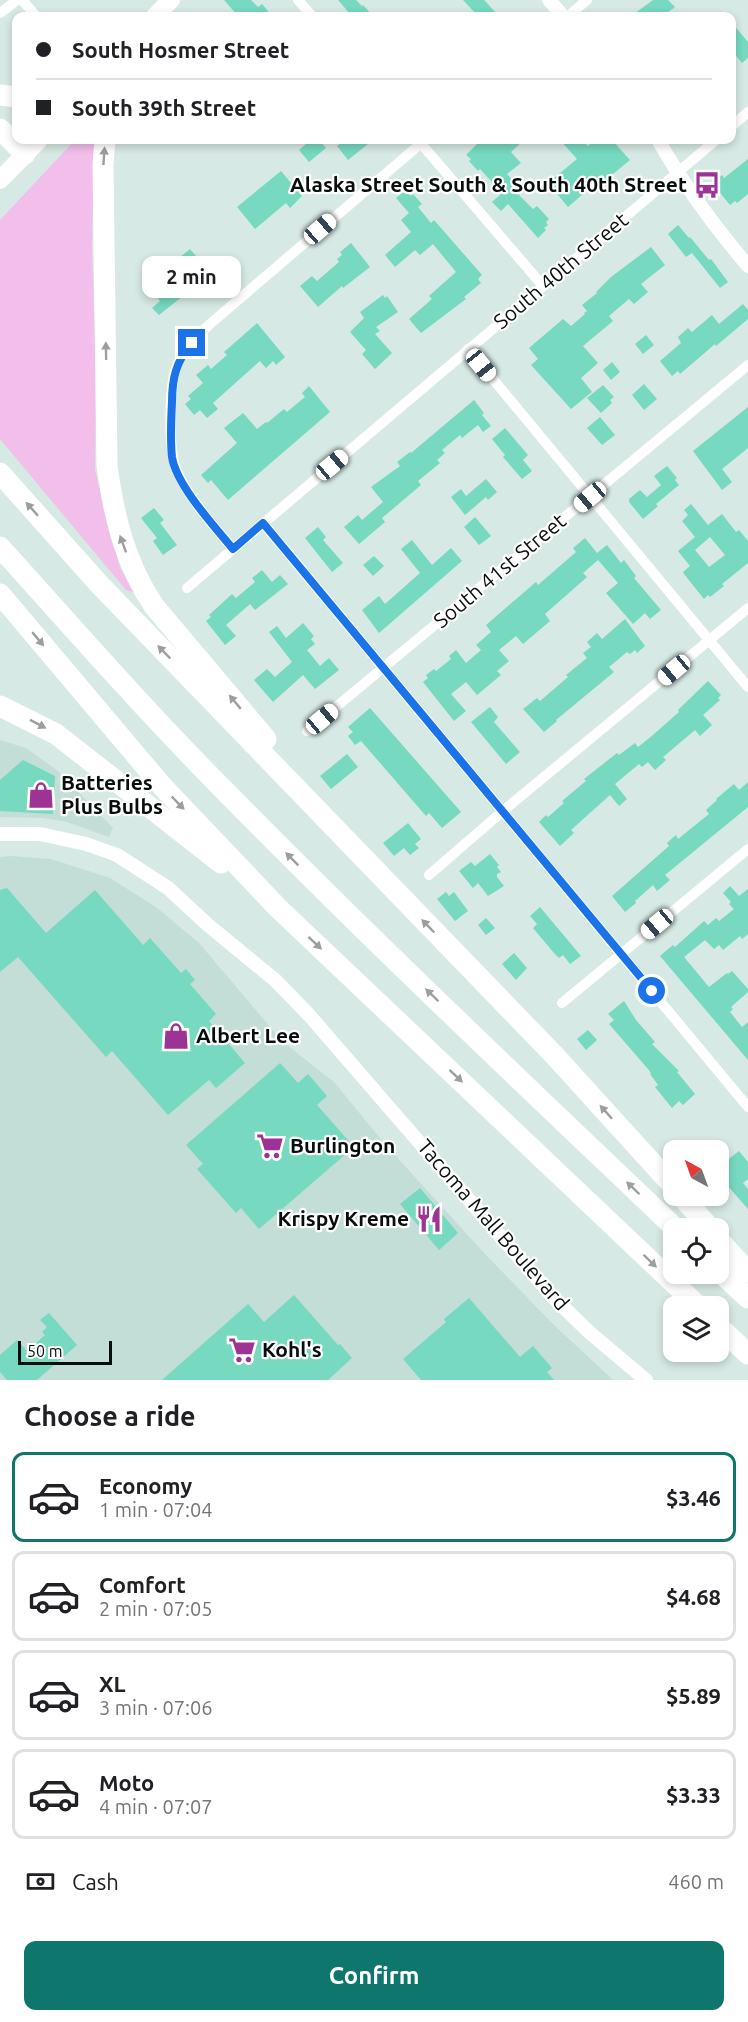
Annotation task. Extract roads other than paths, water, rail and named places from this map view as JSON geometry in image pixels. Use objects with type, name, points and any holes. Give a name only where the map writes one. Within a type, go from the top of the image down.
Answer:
[{"type":"highway","points":[[105,144],[103,165],[107,466],[114,513],[129,561],[139,584],[154,606],[409,906]]},
{"type":"highway","points":[[0,473],[99,584],[587,1091],[663,1175]]},
{"type":"highway","points":[[0,547],[99,658],[233,800],[665,1218]]},
{"type":"highway","points":[[0,594],[162,786],[278,908],[687,1296]]},
{"type":"highway","points":[[0,706],[57,734],[278,908]]},
{"type":"highway","points":[[690,1206],[701,1218]]},
{"type":"highway","points":[[729,1251],[748,1272]]},
{"type":"highway","points":[[729,1280],[748,1298]]},
{"type":"highway","points":[[729,1336],[748,1354]]},
{"type":"main road","points":[[158,12],[171,0]]},
{"type":"main road","points":[[0,180],[32,147]]},
{"type":"street","points":[[0,14],[17,0]]},
{"type":"street","points":[[22,0],[32,12]]},
{"type":"street","points":[[298,0],[308,12]]},
{"type":"street","points":[[549,0],[560,12]]},
{"type":"street","points":[[573,12],[587,0]]},
{"type":"street","points":[[736,122],[748,112]]},
{"type":"street","points":[[233,549],[188,491],[172,459],[171,421],[177,364],[188,348],[227,310],[418,144]]},
{"type":"street","points":[[424,144],[543,286]]},
{"type":"street","points":[[660,144],[712,223],[748,266]]},
{"type":"street","name":"South 40th Street","points":[[187,588],[711,144]]},
{"type":"street","points":[[468,350],[748,687]]},
{"type":"street","name":"South 41st Street","points":[[307,731],[748,365]]},
{"type":"street","points":[[263,523],[746,1102]]},
{"type":"street","points":[[429,875],[748,608]]},
{"type":"street","name":"Tacoma Mall Boulevard","points":[[0,834],[40,834],[86,844],[117,855],[168,888],[208,925],[275,980],[349,1059],[554,1298],[589,1332],[646,1380]]},
{"type":"street","points":[[562,1003],[748,849]]},
{"type":"place","name":"Alaska Street South & South 40th Street","points":[[707,185]]},
{"type":"place","name":"Batteries Plus Bulbs","points":[[41,795]]},
{"type":"place","name":"Albert Lee","points":[[176,1036]]},
{"type":"place","name":"Burlington","points":[[270,1146]]},
{"type":"place","name":"Krispy Kreme","points":[[429,1219]]},
{"type":"place","name":"Kohl's","points":[[242,1350]]}]
